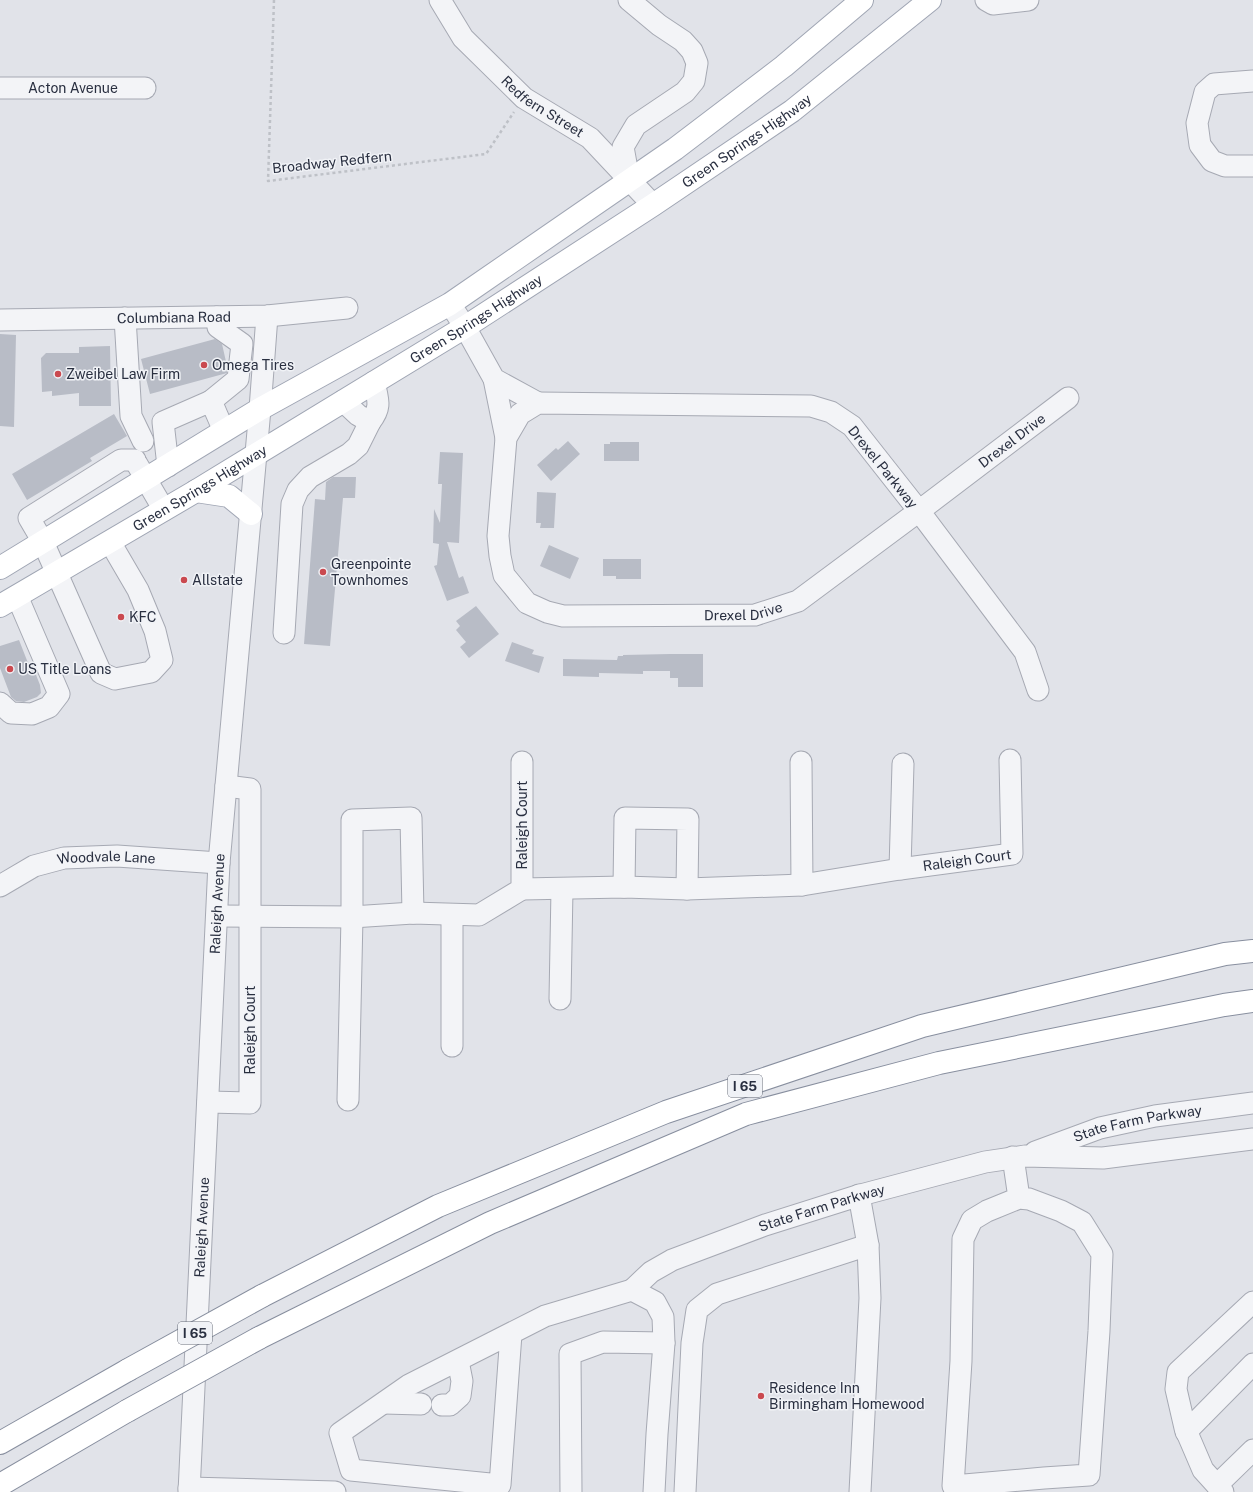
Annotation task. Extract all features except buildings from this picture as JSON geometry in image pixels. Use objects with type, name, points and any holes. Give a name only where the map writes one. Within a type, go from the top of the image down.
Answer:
[{"type":"main road","name":"Green Springs Highway","points":[[0,568],[260,409],[450,304],[629,180],[675,150],[784,66],[862,0]]},
{"type":"main road","name":"Green Springs Highway","points":[[8,601],[196,491],[465,327],[653,205],[792,111],[930,0]]},
{"type":"main road","points":[[196,491],[229,496],[251,514]]},
{"type":"main road","name":"I 65","points":[[0,1443],[262,1296],[438,1206],[666,1112],[922,1026],[1225,954],[1253,951]]},
{"type":"main road","name":"I 65","points":[[0,1485],[126,1411],[259,1338],[490,1224],[746,1114],[939,1063],[1224,1005],[1253,1001]]},
{"type":"main road","points":[[1224,1005],[1253,1005]]},
{"type":"street","name":"Redfern Street","points":[[440,0],[462,38],[524,98],[590,138],[653,205]]},
{"type":"street","points":[[629,0],[659,25],[683,40],[692,50],[697,63],[694,80],[684,92],[636,125],[623,147],[629,180]]},
{"type":"street","points":[[986,0],[993,4],[1028,0]]},
{"type":"street","points":[[1253,81],[1214,84],[1204,92],[1197,123],[1200,144],[1212,161],[1225,166],[1253,166]]},
{"type":"street","name":"Acton Avenue","points":[[0,88],[145,88]]},
{"type":"street","points":[[450,304],[465,327],[494,379]]},
{"type":"street","name":"Columbiana Road","points":[[0,320],[267,316],[347,308]]},
{"type":"street","name":"Raleigh Avenue","points":[[189,1490],[219,863],[251,514],[267,316]]},
{"type":"street","points":[[168,466],[163,422],[211,401],[238,379],[242,344],[218,327],[217,317]]},
{"type":"street","points":[[125,318],[131,416],[143,441],[135,460]]},
{"type":"street","points":[[240,364],[263,366]]},
{"type":"street","name":"Drexel Parkway","points":[[494,379],[538,403],[811,406],[831,412],[852,426],[919,511],[1025,652],[1038,690]]},
{"type":"street","name":"Drexel Drive","points":[[494,379],[506,438],[498,536],[504,575],[527,604],[547,612],[563,616],[755,615],[798,601],[1068,398]]},
{"type":"street","points":[[284,633],[292,504],[298,490],[310,476],[349,454],[358,446],[370,422],[377,413],[379,402],[374,382]]},
{"type":"street","points":[[211,401],[224,431]]},
{"type":"street","points":[[343,401],[358,415],[370,422]]},
{"type":"street","name":"Drexel Drive","points":[[506,438],[520,414],[538,403]]},
{"type":"street","points":[[143,441],[164,436]]},
{"type":"street","points":[[110,542],[138,590],[155,631],[162,660],[151,672],[115,679],[101,673],[75,611],[56,573],[43,542],[29,518],[121,460],[135,460]]},
{"type":"street","points":[[135,460],[147,478],[164,510]]},
{"type":"street","points":[[0,703],[11,713],[32,714],[49,707],[59,694],[8,601]]},
{"type":"street","name":"Raleigh Court","points":[[216,916],[352,917],[413,913],[479,915],[522,889],[624,887],[688,889],[802,885],[900,869],[1012,854],[1010,760]]},
{"type":"street","name":"Raleigh Court","points":[[522,762],[522,889]]},
{"type":"street","points":[[801,762],[802,885]]},
{"type":"street","name":"Raleigh Court","points":[[900,869],[904,764]]},
{"type":"street","name":"Raleigh Court","points":[[208,1102],[250,1103],[250,789],[226,786]]},
{"type":"street","points":[[348,1100],[352,917],[352,820],[411,818],[413,913]]},
{"type":"street","points":[[624,887],[625,818],[688,819],[688,889]]},
{"type":"street","name":"Woodvale Lane","points":[[0,886],[34,866],[64,858],[117,856],[219,863]]},
{"type":"street","points":[[560,999],[562,888]]},
{"type":"street","points":[[452,915],[452,1046]]},
{"type":"street","name":"State Farm Parkway","points":[[1019,1157],[1100,1128],[1155,1116],[1253,1102]]},
{"type":"street","name":"State Farm Parkway","points":[[632,1290],[651,1272],[672,1260],[765,1225],[860,1195],[985,1162],[1019,1157],[1103,1158],[1253,1139]]},
{"type":"street","points":[[1019,1157],[1019,1198]]},
{"type":"street","points":[[860,1195],[868,1245],[870,1298],[860,1492]]},
{"type":"street","points":[[1019,1198],[1029,1199],[1061,1211],[1082,1222],[1102,1254],[1100,1331],[1089,1475],[953,1486],[961,1362],[963,1239],[972,1220],[987,1211],[1019,1198]]},
{"type":"street","points":[[685,1492],[692,1343],[697,1310],[717,1294],[868,1245]]},
{"type":"street","points":[[511,1334],[500,1485],[351,1470],[340,1433],[409,1385],[545,1316],[632,1290],[655,1302],[663,1317],[664,1344],[656,1434],[654,1492]]},
{"type":"street","points":[[1253,1302],[1178,1372],[1176,1389],[1186,1432],[1203,1470],[1220,1488],[1253,1450]]},
{"type":"street","points":[[571,1492],[570,1354],[603,1342],[664,1344]]},
{"type":"street","points":[[442,1405],[450,1405],[460,1396],[462,1381],[458,1361]]},
{"type":"street","points":[[1186,1432],[1253,1364]]},
{"type":"street","points":[[384,1403],[421,1404]]},
{"type":"street","points":[[189,1490],[335,1492]]},
{"type":"path","name":"Broadway Redfern","points":[[274,0],[268,181],[486,154],[524,98]]},
{"type":"place","name":"Omega Tires","points":[[204,365]]},
{"type":"place","name":"Zweibel Law Firm","points":[[58,374]]},
{"type":"place","name":"Greenpointe Townhomes","points":[[323,572]]},
{"type":"place","name":"Allstate","points":[[184,580]]},
{"type":"place","name":"KFC","points":[[121,617]]},
{"type":"place","name":"US Title Loans","points":[[10,669]]},
{"type":"place","name":"Residence Inn Birmingham Homewood","points":[[761,1396]]}]
